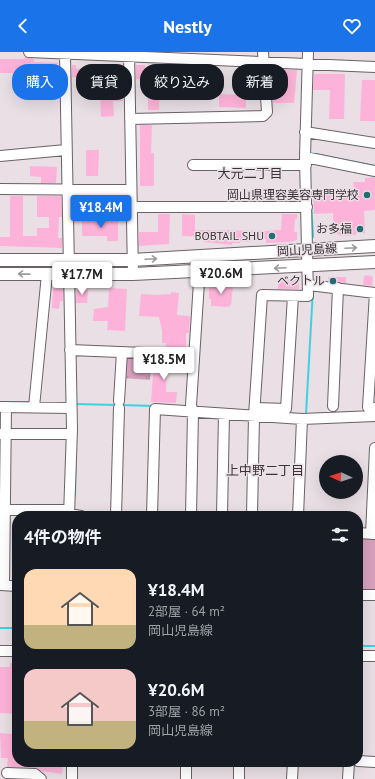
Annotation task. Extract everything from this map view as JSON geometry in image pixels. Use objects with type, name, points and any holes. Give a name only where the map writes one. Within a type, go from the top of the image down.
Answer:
[{"type":"main road","name":"岡山児島線","points":[[0,260],[132,260],[375,246]]},
{"type":"main road","name":"岡山児島線","points":[[0,274],[69,275],[200,272],[375,262]]},
{"type":"street","points":[[29,52],[263,57],[308,64],[375,67]]},
{"type":"street","points":[[252,511],[255,412],[262,295],[308,296],[308,52]]},
{"type":"street","points":[[71,53],[66,150],[72,434],[72,511]]},
{"type":"street","points":[[129,54],[133,274]]},
{"type":"street","points":[[130,119],[263,116],[267,112],[263,57]]},
{"type":"street","points":[[309,132],[375,143]]},
{"type":"street","points":[[0,156],[66,150]]},
{"type":"street","points":[[193,165],[307,159],[375,171]]},
{"type":"street","points":[[0,189],[131,190]]},
{"type":"street","points":[[132,206],[307,207]]},
{"type":"street","points":[[191,511],[194,355],[200,272],[198,257]]},
{"type":"street","points":[[34,404],[47,274]]},
{"type":"street","points":[[308,285],[375,293],[368,407],[375,408]]},
{"type":"street","points":[[333,406],[338,288]]},
{"type":"street","points":[[152,511],[155,409],[192,409],[224,414],[286,409],[293,296]]},
{"type":"street","points":[[70,350],[194,355]]},
{"type":"street","points":[[116,511],[122,352]]},
{"type":"street","points":[[12,586],[2,585],[2,536],[5,510],[3,486],[3,407],[34,404],[71,405]]},
{"type":"street","points":[[255,412],[302,419],[375,416]]},
{"type":"street","points":[[222,511],[224,414]]},
{"type":"street","points":[[298,511],[302,419]]},
{"type":"street","points":[[3,434],[72,434]]},
{"type":"street","points":[[363,533],[373,534],[375,448]]},
{"type":"street","points":[[5,510],[22,511]]},
{"type":"street","points":[[363,595],[375,595]]},
{"type":"street","points":[[0,651],[12,651]]},
{"type":"street","points":[[363,656],[375,656]]},
{"type":"street","points":[[363,762],[375,762]]},
{"type":"street","points":[[72,767],[72,779]]},
{"type":"street","points":[[186,767],[186,779]]},
{"type":"street","points":[[239,767],[239,779]]},
{"type":"street","points":[[292,779],[293,767]]},
{"type":"street","points":[[348,779],[350,767]]},
{"type":"street","points":[[7,773],[35,774],[41,779]]},
{"type":"green space","points":[[123,357],[152,357],[150,380],[122,378]]},
{"type":"green space","points":[[363,536],[375,536],[375,593],[363,593]]},
{"type":"building","points":[[25,57],[34,59],[34,62],[58,64],[12,64],[12,73],[0,73],[0,59],[24,59]]},
{"type":"building","points":[[72,65],[76,65],[76,77],[72,77]]},
{"type":"building","points":[[136,65],[140,65],[140,79],[136,79]]},
{"type":"building","points":[[288,70],[297,70],[294,103],[273,103],[273,100],[288,100]]},
{"type":"building","points":[[314,74],[345,74],[344,119],[329,119],[330,90],[313,90]]},
{"type":"building","points":[[362,80],[375,80],[375,121],[360,121]]},
{"type":"building","points":[[224,94],[232,94],[232,100],[246,100],[246,108],[219,107],[219,100],[224,100]]},
{"type":"building","points":[[100,100],[123,100],[113,101],[114,116],[101,117]]},
{"type":"building","points":[[148,100],[159,100],[159,110],[148,110]]},
{"type":"building","points":[[140,125],[152,125],[151,153],[154,153],[154,186],[140,186]]},
{"type":"building","points":[[86,150],[99,150],[98,176],[86,176]]},
{"type":"building","points":[[30,166],[57,167],[56,183],[41,183],[41,177],[30,176]]},
{"type":"building","points":[[375,177],[375,210],[364,211],[365,233],[341,236],[334,232],[333,213],[314,214],[313,193],[354,191],[353,182],[365,182],[365,178]]},
{"type":"building","points":[[10,196],[23,196],[23,236],[37,236],[37,228],[49,228],[49,217],[37,217],[37,196],[61,196],[62,217],[59,217],[58,238],[62,238],[62,248],[0,246],[0,237],[10,237]]},
{"type":"building","points":[[158,214],[170,214],[169,244],[139,246],[139,232],[158,232]]},
{"type":"building","points":[[182,214],[195,215],[195,230],[266,231],[281,230],[282,214],[297,214],[294,232],[297,232],[297,240],[290,242],[266,243],[266,239],[251,239],[251,242],[240,241],[240,243],[232,243],[232,245],[204,242],[204,237],[182,236]]},
{"type":"building","points":[[118,219],[118,241],[107,241],[107,236],[82,236],[82,220]]},
{"type":"building","points":[[368,275],[373,277],[372,286],[363,285],[364,276]]},
{"type":"building","points":[[328,277],[346,277],[346,283],[328,281]]},
{"type":"building","points":[[299,279],[299,289],[278,289],[278,280]]},
{"type":"building","points":[[212,284],[233,286],[231,305],[229,307],[211,306],[211,299],[209,299],[209,287],[212,287]]},
{"type":"building","points":[[53,288],[63,289],[63,301],[60,301],[59,309],[52,308]]},
{"type":"building","points":[[109,288],[127,289],[125,331],[107,330],[108,321],[93,321],[94,309],[108,307]]},
{"type":"building","points":[[76,290],[88,290],[87,303],[76,303]]},
{"type":"building","points":[[171,292],[179,293],[177,315],[189,316],[190,318],[189,333],[186,333],[186,348],[166,347],[166,343],[162,343],[162,331],[159,317],[139,316],[141,294],[171,294]]},
{"type":"building","points":[[154,360],[185,361],[185,367],[181,367],[181,369],[167,368],[166,392],[177,392],[176,403],[151,402]]},
{"type":"building","points":[[10,663],[12,663],[12,714],[0,713],[0,667],[10,667]]},
{"type":"building","points":[[0,733],[12,734],[12,767],[63,767],[62,774],[42,771],[35,768],[7,767],[8,758],[1,758]]},
{"type":"waterway","points":[[310,153],[375,166]]},
{"type":"waterway","points":[[310,183],[313,237]]},
{"type":"waterway","points":[[306,414],[313,289]]},
{"type":"waterway","points":[[0,402],[29,402]]},
{"type":"waterway","points":[[75,404],[117,405]]},
{"type":"waterway","points":[[121,405],[153,406]]},
{"type":"waterway","points":[[313,414],[362,412]]},
{"type":"waterway","points":[[75,496],[76,449]]},
{"type":"waterway","points":[[0,628],[12,628]]},
{"type":"waterway","points":[[363,646],[375,646]]},
{"type":"place","name":"岡山県理容美容専門学校","points":[[367,195]]},
{"type":"place","name":"お多福","points":[[360,229]]},
{"type":"place","name":"BOBTAIL SHU","points":[[272,236]]},
{"type":"place","name":"ベクトル","points":[[333,281]]},
{"type":"district","name":"大元二丁目","points":[[250,173]]},
{"type":"district","name":"上中野二丁目","points":[[265,470]]}]
